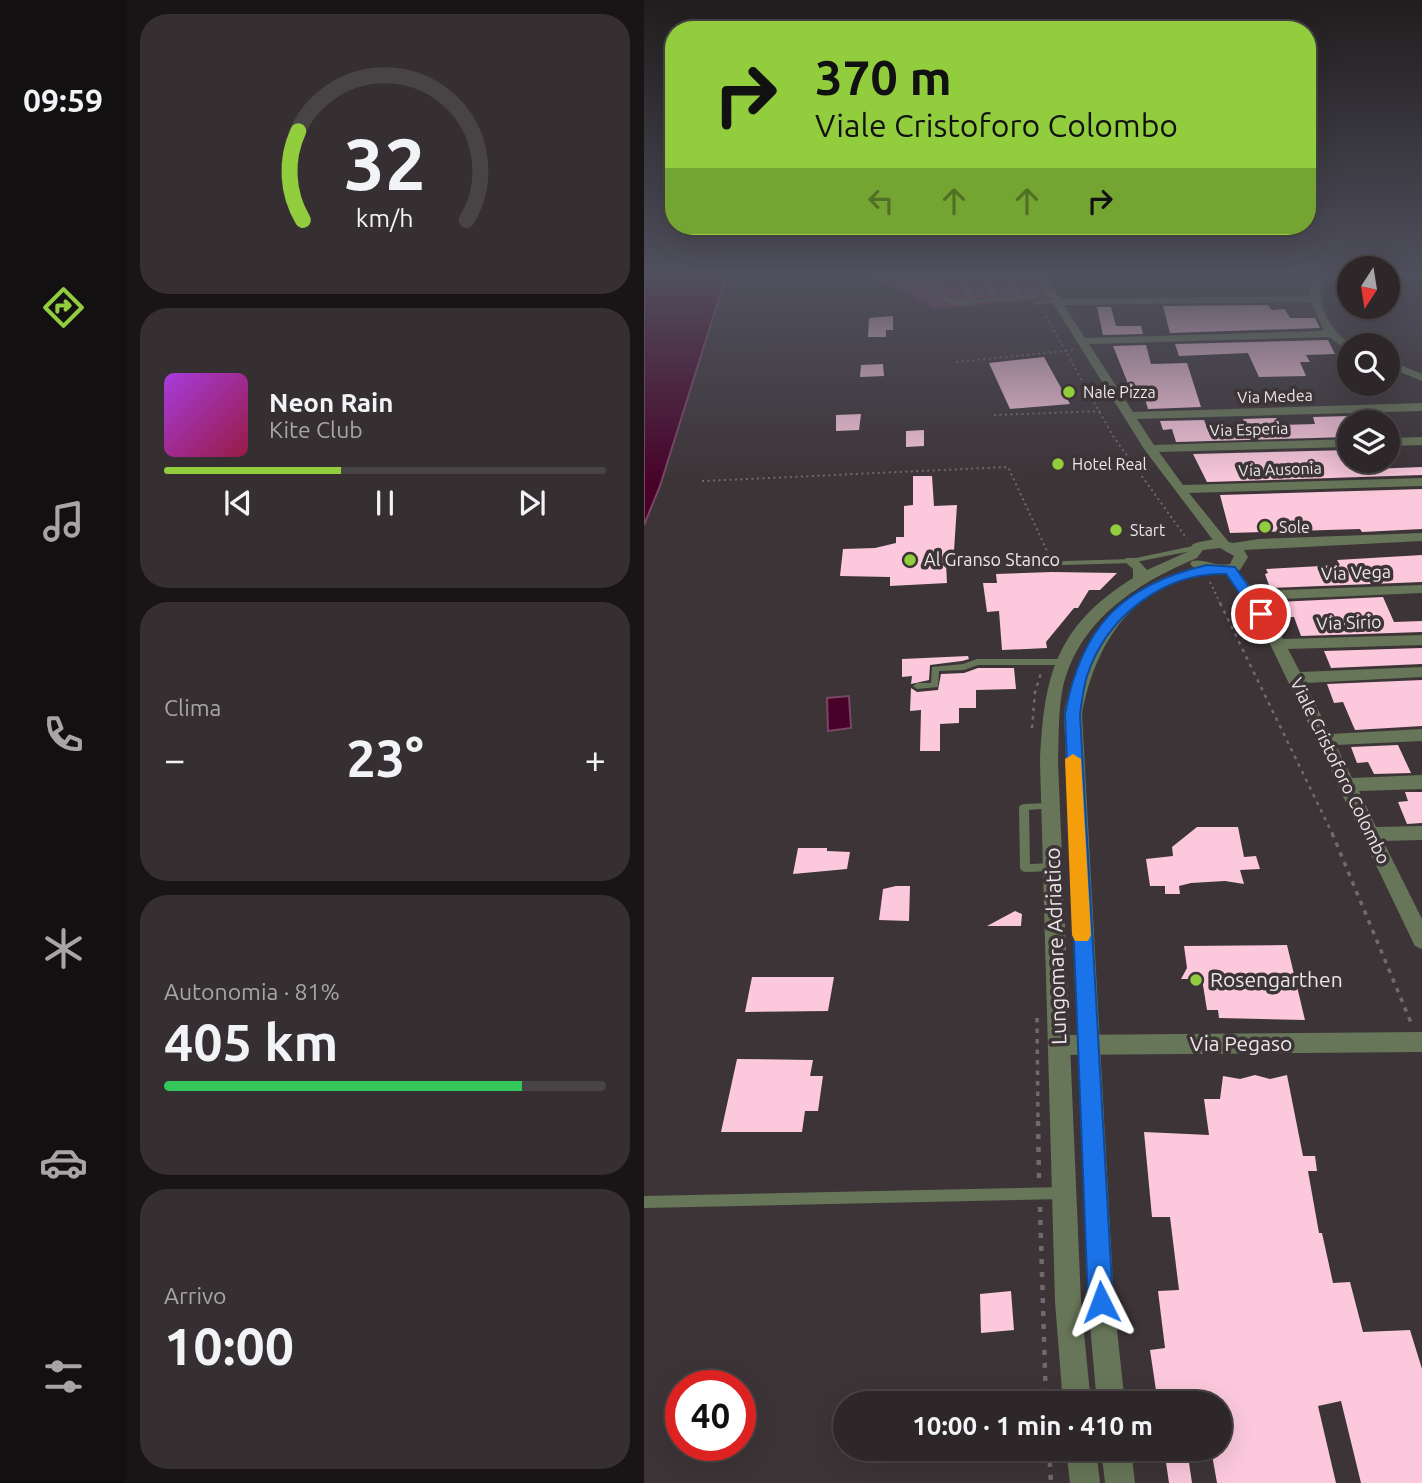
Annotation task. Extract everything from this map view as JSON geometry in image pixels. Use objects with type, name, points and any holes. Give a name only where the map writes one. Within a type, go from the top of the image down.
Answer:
[{"type":"street","name":"Viale Cristoforo Colombo","points":[[1085,345],[1150,449],[1210,530],[1232,555],[1250,596],[1278,644],[1348,785],[1422,940]]},
{"type":"street","points":[[1400,368],[1422,378]]},
{"type":"street","name":"Via Medea","points":[[1129,416],[1422,407]]},
{"type":"street","points":[[1400,442],[1422,441]]},
{"type":"street","name":"Via Esperia","points":[[1150,449],[1337,443]]},
{"type":"street","name":"Via Ausonia","points":[[1181,489],[1422,482]]},
{"type":"street","points":[[1199,557],[1210,530]]},
{"type":"street","points":[[1199,557],[1232,555],[1259,543],[1422,537]]},
{"type":"street","points":[[1199,557],[1422,544]]},
{"type":"street","name":"Lungomare Adriatico","points":[[1076,1391],[1068,1302],[1051,806],[1051,712],[1054,691],[1063,662],[1091,618],[1136,570],[1199,557]]},
{"type":"street","name":"Lungomare Adriatico","points":[[1110,1391],[1101,1302],[1073,762],[1073,714],[1079,677],[1095,642],[1127,605],[1148,590],[1178,576],[1199,557]]},
{"type":"street","name":"Via Vega","points":[[1250,596],[1422,589]]},
{"type":"street","name":"Via Sirio","points":[[1278,644],[1422,640]]},
{"type":"street","points":[[1295,678],[1422,672]]},
{"type":"street","points":[[1325,740],[1422,735]]},
{"type":"street","points":[[1348,785],[1422,782]]},
{"type":"street","points":[[1371,834],[1422,833]]},
{"type":"street","name":"Via Pegaso","points":[[1060,1045],[1419,1037]]},
{"type":"street","points":[[1083,1461],[1085,1483]]},
{"type":"street","points":[[1117,1461],[1120,1483]]},
{"type":"lane","points":[[1031,564],[1053,562],[1136,570],[1155,551],[1199,557]]},
{"type":"lane","points":[[917,686],[934,685],[935,669],[964,667],[976,662],[1063,662]]},
{"type":"lane","points":[[644,1202],[1065,1193]]},
{"type":"path","points":[[1062,345],[1150,487],[1199,557],[1339,847],[1419,1037]]},
{"type":"path","points":[[956,362],[1066,351],[1084,345]]},
{"type":"path","points":[[994,415],[1102,411]]},
{"type":"path","points":[[702,481],[1009,467],[1053,562]]},
{"type":"path","points":[[1150,487],[1156,486]]},
{"type":"path","points":[[1050,1461],[1051,1483]]},
{"type":"shaded area","points":[[644,345],[704,345],[660,486],[644,525]]},
{"type":"shaded area","points":[[849,696],[851,728],[828,731],[827,698]]},
{"type":"building","points":[[1146,345],[1151,364],[1187,363],[1201,407],[1148,409],[1145,399],[1140,399],[1136,386],[1129,386],[1113,346]]},
{"type":"building","points":[[1175,345],[1331,345],[1335,354],[1306,355],[1310,362],[1300,362],[1306,376],[1259,377],[1248,353],[1179,356]]},
{"type":"building","points":[[1044,357],[1070,404],[1010,409],[989,363]]},
{"type":"building","points":[[883,364],[884,376],[860,377],[861,365]]},
{"type":"building","points":[[861,414],[859,430],[836,431],[836,415]]},
{"type":"building","points":[[1337,416],[1337,437],[1176,442],[1172,429],[1163,430],[1160,421],[1204,420],[1210,435],[1249,433],[1243,419],[1276,418],[1281,425],[1315,424],[1313,417]]},
{"type":"building","points":[[924,430],[924,446],[906,447],[906,431]]},
{"type":"building","points":[[1337,450],[1337,473],[1400,473],[1400,468],[1422,467],[1422,475],[1207,482],[1193,454]]},
{"type":"building","points":[[913,476],[932,476],[934,506],[957,505],[954,551],[978,562],[946,563],[947,583],[890,586],[890,577],[840,576],[843,549],[875,548],[896,543],[896,537],[904,537],[904,506],[913,505]]},
{"type":"building","points":[[1422,489],[1422,529],[1362,532],[1360,529],[1230,533],[1220,495]]},
{"type":"building","points":[[1422,555],[1422,582],[1270,588],[1265,574],[1268,573],[1266,569],[1340,565],[1337,560]]},
{"type":"building","points":[[1117,573],[1100,590],[1089,590],[1078,608],[1074,608],[1046,642],[1047,648],[1002,650],[999,611],[987,612],[983,583],[997,583],[996,574]]},
{"type":"building","points":[[1383,597],[1394,622],[1422,621],[1422,632],[1301,636],[1294,617],[1283,617],[1277,602]]},
{"type":"building","points":[[1422,648],[1422,664],[1331,668],[1324,651]]},
{"type":"building","points":[[968,656],[969,659],[962,661],[930,665],[929,680],[911,684],[912,676],[902,677],[902,659]]},
{"type":"building","points":[[978,668],[1014,668],[1016,689],[976,690],[976,708],[959,708],[959,723],[940,724],[940,751],[920,751],[921,710],[910,711],[911,688],[917,692],[938,690],[941,674],[964,673]]},
{"type":"building","points":[[1422,680],[1422,726],[1355,730],[1343,702],[1334,703],[1327,684]]},
{"type":"building","points":[[1398,745],[1411,773],[1374,774],[1368,762],[1357,763],[1351,747]]},
{"type":"building","points":[[1405,792],[1422,792],[1422,823],[1407,824],[1398,802],[1408,801]]},
{"type":"building","points":[[1197,827],[1238,827],[1244,857],[1256,856],[1260,869],[1240,870],[1244,884],[1225,881],[1191,883],[1179,886],[1180,894],[1165,894],[1165,886],[1150,886],[1146,859],[1173,856],[1172,847]]},
{"type":"building","points":[[798,848],[827,848],[827,851],[850,852],[847,869],[793,874]]},
{"type":"building","points":[[910,886],[909,921],[879,920],[883,889]]},
{"type":"building","points":[[1015,911],[1022,914],[1021,926],[987,926]]},
{"type":"building","points":[[1287,945],[1305,1020],[1219,1018],[1218,1010],[1207,1010],[1202,979],[1181,979],[1187,968],[1184,946]]},
{"type":"building","points":[[752,977],[834,977],[828,1011],[745,1012]]},
{"type":"building","points":[[737,1059],[813,1060],[810,1076],[823,1076],[818,1111],[805,1111],[802,1132],[721,1132]]},
{"type":"building","points":[[1255,1075],[1270,1079],[1287,1075],[1303,1156],[1315,1156],[1317,1171],[1308,1171],[1319,1233],[1322,1233],[1333,1283],[1350,1282],[1363,1332],[1410,1330],[1422,1369],[1422,1483],[1361,1483],[1341,1401],[1318,1406],[1336,1483],[1217,1483],[1213,1461],[1232,1461],[1232,1391],[1156,1391],[1150,1350],[1165,1348],[1158,1291],[1179,1290],[1170,1217],[1152,1217],[1144,1132],[1209,1135],[1204,1099],[1220,1099],[1223,1076],[1240,1079]]},
{"type":"building","points":[[1011,1291],[1014,1330],[981,1333],[980,1294]]},
{"type":"building","points":[[1166,1461],[1189,1461],[1192,1483],[1169,1483]]},
{"type":"slow traffic","points":[[1073,759],[1082,935]]},
{"type":"place","name":"Nale Pizza","points":[[1069,392]]},
{"type":"place","name":"Hotel Real","points":[[1058,464]]},
{"type":"place","name":"Sole","points":[[1265,527]]},
{"type":"place","name":"Start","points":[[1116,530]]},
{"type":"place","name":"Al Granso Stanco","points":[[910,560]]},
{"type":"place","name":"Rosengarthen","points":[[1196,980]]},
{"type":"route","points":[[1101,1302],[1073,762],[1075,694],[1085,662],[1108,624],[1127,605],[1148,590],[1178,576],[1207,569],[1230,570],[1240,580],[1261,614]]}]
